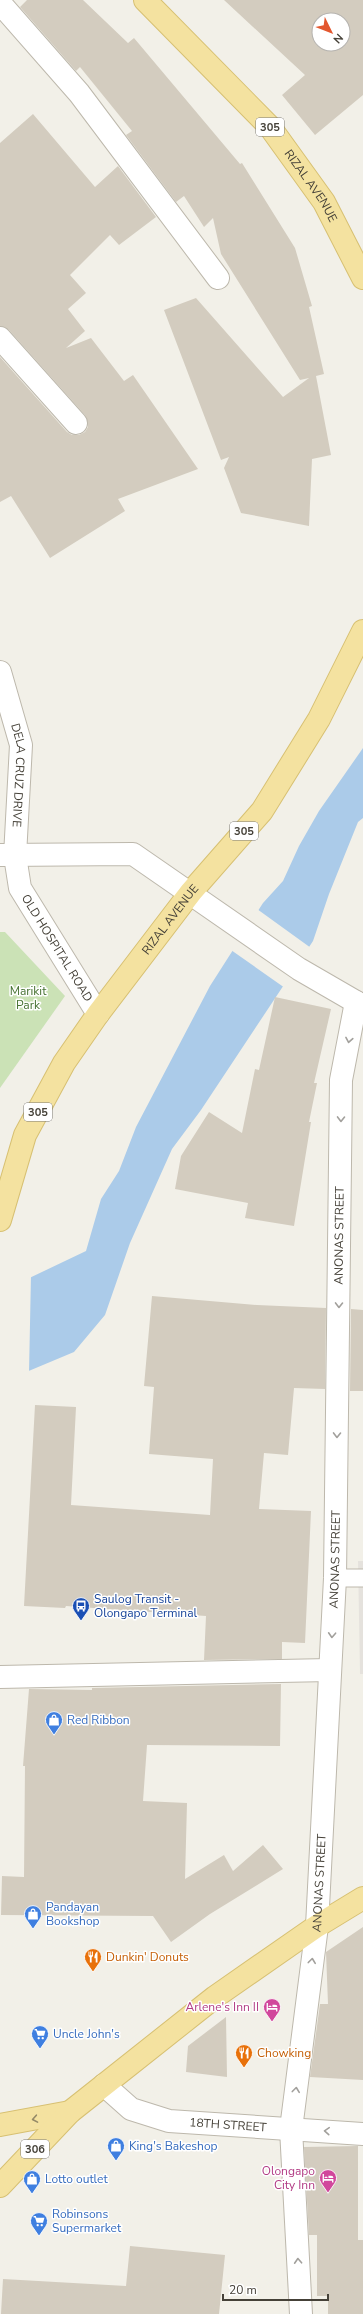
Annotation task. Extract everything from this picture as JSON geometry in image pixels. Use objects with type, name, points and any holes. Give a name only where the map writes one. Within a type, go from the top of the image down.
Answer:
[{"type":"main road","name":"RIZAL AVENUE","points":[[145,0],[270,127],[324,202],[363,278]]},
{"type":"main road","name":"RIZAL AVENUE","points":[[0,1220],[25,1136],[64,1063],[98,1014],[190,892],[262,811],[319,719],[363,631]]},
{"type":"main road","name":"306","points":[[0,2186],[70,2112],[104,2085],[215,1997],[317,1926],[363,1898]]},
{"type":"main road","name":"306","points":[[0,2125],[70,2112]]},
{"type":"street","points":[[0,3],[79,93],[218,278]]},
{"type":"street","points":[[0,338],[76,423]]},
{"type":"street","name":"DELA CRUZ DRIVE","points":[[0,672],[21,745],[8,856]]},
{"type":"street","points":[[8,856],[133,854],[190,892]]},
{"type":"street","name":"OLD HOSPITAL ROAD","points":[[8,856],[20,888],[98,1014]]},
{"type":"street","name":"ANONAS STREET","points":[[190,892],[299,969],[359,999],[341,1080],[335,1578],[317,1926],[291,2129],[301,2314]]},
{"type":"street","points":[[0,1677],[330,1670]]},
{"type":"street","name":"18TH STREET","points":[[104,2085],[131,2109],[169,2121],[363,2134]]},
{"type":"lane","points":[[335,1578],[363,1578]]},
{"type":"shaded area","points":[[358,1561],[363,1561],[363,1674],[360,1674]]},
{"type":"green space","name":"Marikit Park","points":[[0,932],[5,932],[65,996],[0,1088]]},
{"type":"water","points":[[363,748],[363,818],[358,822],[329,894],[313,941],[201,1110],[172,1149],[130,1243],[105,1315],[74,1352],[0,1383],[0,1292],[86,1251],[101,1199],[119,1171],[136,1127],[210,986],[263,903],[283,881],[299,846],[319,811]]},
{"type":"pier","points":[[257,909],[311,948],[285,988],[231,950]]},
{"type":"pier","points":[[31,1275],[29,1373],[0,1385],[0,1290]]},
{"type":"building","points":[[27,0],[83,0],[128,43],[134,38],[240,164],[242,163],[295,248],[312,306],[309,307],[324,374],[316,376],[331,455],[312,459],[309,526],[241,513],[224,468],[229,457],[221,460],[164,310],[196,298],[283,397],[309,378],[300,380],[221,254],[213,218],[204,227],[184,196],[176,202],[126,135],[132,131],[80,67],[76,71],[20,7]]},
{"type":"building","points":[[224,0],[363,0],[363,95],[315,135],[282,95],[305,75]]},
{"type":"building","points":[[33,114],[95,187],[118,166],[156,217],[119,245],[110,235],[70,275],[86,293],[68,309],[85,331],[66,348],[91,338],[124,381],[133,375],[198,469],[118,499],[125,511],[50,558],[11,496],[0,502],[0,357],[67,432],[72,435],[79,435],[85,432],[88,427],[85,415],[9,330],[0,326],[0,143]]},
{"type":"building","points":[[275,997],[331,1009],[314,1083],[317,1083],[309,1122],[311,1122],[294,1226],[245,1218],[248,1203],[175,1189],[181,1156],[209,1112],[242,1133],[255,1069],[259,1070]]},
{"type":"building","points":[[152,1296],[257,1305],[326,1308],[325,1389],[294,1388],[288,1455],[264,1453],[259,1509],[311,1511],[305,1643],[282,1642],[282,1659],[204,1660],[206,1616],[66,1606],[65,1608],[24,1606],[35,1405],[76,1407],[71,1505],[210,1515],[213,1459],[149,1454],[154,1387],[144,1386]]},
{"type":"building","points":[[351,1309],[363,1310],[363,1391],[350,1391]]},
{"type":"building","points":[[281,1684],[280,1746],[147,1745],[143,1801],[187,1803],[185,1879],[224,1855],[233,1871],[263,1845],[283,1869],[210,1914],[171,1942],[153,1916],[1,1915],[2,1876],[24,1877],[25,1766],[23,1766],[29,1689],[92,1690],[92,1688]]},
{"type":"building","points":[[363,1927],[363,2080],[310,2077],[320,2004],[328,2004],[326,1952]]},
{"type":"building","points":[[226,2017],[227,2077],[186,2072],[188,2046]]},
{"type":"building","points":[[358,2146],[358,2240],[363,2240],[363,2314],[328,2314],[328,2296],[317,2296],[317,2235],[309,2235],[304,2147]]},
{"type":"building","points":[[130,2246],[225,2255],[219,2314],[1,2314],[3,2279],[126,2286]]},
{"type":"place","name":"Saulog Transit - Olongapo Terminal","points":[[81,1621]]},
{"type":"place","name":"Red Ribbon","points":[[54,1735]]},
{"type":"place","name":"Pandayan Bookshop","points":[[33,1929]]},
{"type":"place","name":"Dunkin' Donuts","points":[[93,1972]]},
{"type":"place","name":"Arlene's Inn II","points":[[272,2022]]},
{"type":"place","name":"Uncle John's","points":[[40,2049]]},
{"type":"place","name":"Chowking","points":[[244,2068]]},
{"type":"place","name":"King's Bakeshop","points":[[116,2161]]},
{"type":"place","name":"Olongapo City Inn","points":[[328,2193]]},
{"type":"place","name":"Lotto outlet","points":[[32,2194]]},
{"type":"place","name":"Robinsons Supermarket","points":[[39,2236]]}]
